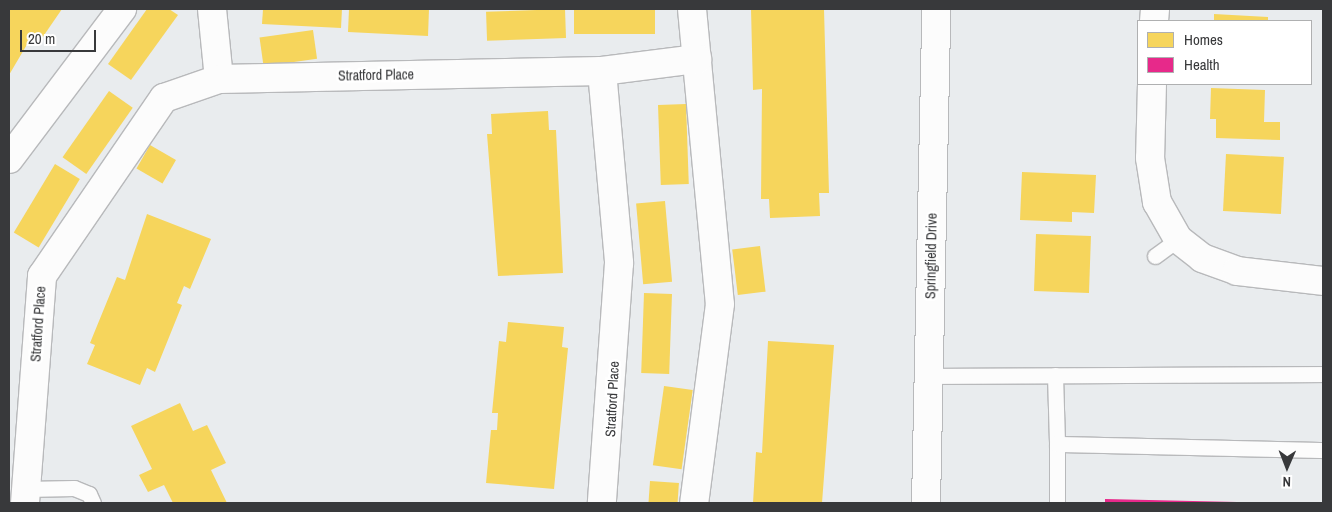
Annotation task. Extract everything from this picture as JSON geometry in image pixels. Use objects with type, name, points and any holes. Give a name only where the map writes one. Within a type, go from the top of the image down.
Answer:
[{"type":"street","points":[[9,159],[122,9]]},
{"type":"street","points":[[212,9],[219,79]]},
{"type":"street","points":[[692,9],[720,304],[694,503]]},
{"type":"street","name":"Springfield Drive","points":[[926,503],[936,9]]},
{"type":"street","points":[[602,71],[697,59]]},
{"type":"street","name":"Stratford Place","points":[[25,496],[42,276],[164,98],[219,79],[602,71],[619,263],[602,503]]},
{"type":"street","points":[[1152,85],[1150,158],[1157,202],[1178,239],[1202,258],[1238,271],[1323,281]]},
{"type":"lane","points":[[1155,256],[1178,239]]},
{"type":"lane","points":[[929,376],[1323,374]]},
{"type":"lane","points":[[1055,376],[1057,503]]},
{"type":"lane","points":[[1057,444],[1323,450]]},
{"type":"lane","points":[[25,496],[74,488],[89,494],[93,503]]},
{"type":"building: Homes","points":[[9,9],[62,9],[40,41],[32,36],[9,75]]},
{"type":"building: Homes","points":[[147,9],[169,9],[178,15],[131,80],[108,64]]},
{"type":"building: Homes","points":[[263,9],[342,9],[341,28],[262,24]]},
{"type":"building: Homes","points":[[349,9],[429,9],[428,36],[348,32]]},
{"type":"building: Homes","points":[[565,9],[566,38],[487,41],[486,12]]},
{"type":"building: Homes","points":[[574,9],[655,9],[655,34],[574,34]]},
{"type":"building: Homes","points":[[751,9],[824,9],[829,193],[819,193],[820,216],[770,218],[769,199],[761,199],[762,89],[753,90]]},
{"type":"building: Homes","points":[[1214,14],[1268,17],[1268,20],[1214,20]]},
{"type":"building: Homes","points":[[313,30],[317,59],[264,66],[260,38]]},
{"type":"building: Homes","points":[[1211,88],[1265,90],[1264,122],[1280,122],[1280,140],[1216,138],[1216,119],[1210,119]]},
{"type":"building: Homes","points":[[109,91],[133,108],[86,174],[63,157]]},
{"type":"building: Homes","points":[[686,104],[689,184],[661,185],[658,105]]},
{"type":"building: Homes","points":[[548,111],[549,130],[556,130],[563,273],[498,276],[487,134],[492,134],[491,114]]},
{"type":"building: Homes","points":[[150,145],[176,160],[162,183],[136,168]]},
{"type":"building: Homes","points":[[1226,154],[1284,157],[1281,214],[1223,211]]},
{"type":"building: Homes","points":[[55,164],[80,179],[39,248],[14,233]]},
{"type":"building: Homes","points":[[1022,172],[1096,175],[1094,213],[1072,212],[1072,222],[1020,220]]},
{"type":"building: Homes","points":[[665,201],[672,282],[643,284],[636,204]]},
{"type":"building: Homes","points":[[147,214],[211,239],[190,289],[184,286],[177,303],[182,305],[155,372],[147,368],[140,385],[87,364],[95,345],[90,343],[117,277],[125,280]]},
{"type":"building: Homes","points":[[1036,234],[1091,236],[1089,293],[1034,291]]},
{"type":"building: Homes","points":[[760,246],[766,292],[738,295],[732,249]]},
{"type":"building: Homes","points":[[644,293],[672,294],[669,374],[641,373]]},
{"type":"building: Homes","points":[[508,322],[564,327],[562,347],[568,348],[554,489],[486,483],[491,430],[497,430],[498,413],[492,413],[499,341],[506,342]]},
{"type":"building: Homes","points":[[768,341],[834,345],[822,503],[753,503],[756,452],[762,453]]},
{"type":"building: Homes","points":[[664,386],[693,390],[682,469],[653,465]]},
{"type":"building: Homes","points":[[180,403],[193,431],[207,425],[226,463],[211,470],[227,503],[173,503],[164,485],[148,492],[139,475],[152,469],[131,426]]},
{"type":"building: Homes","points":[[650,481],[679,483],[678,503],[648,503]]},
{"type":"building: Health","points":[[1105,499],[1237,502],[1237,503],[1105,503]]}]
